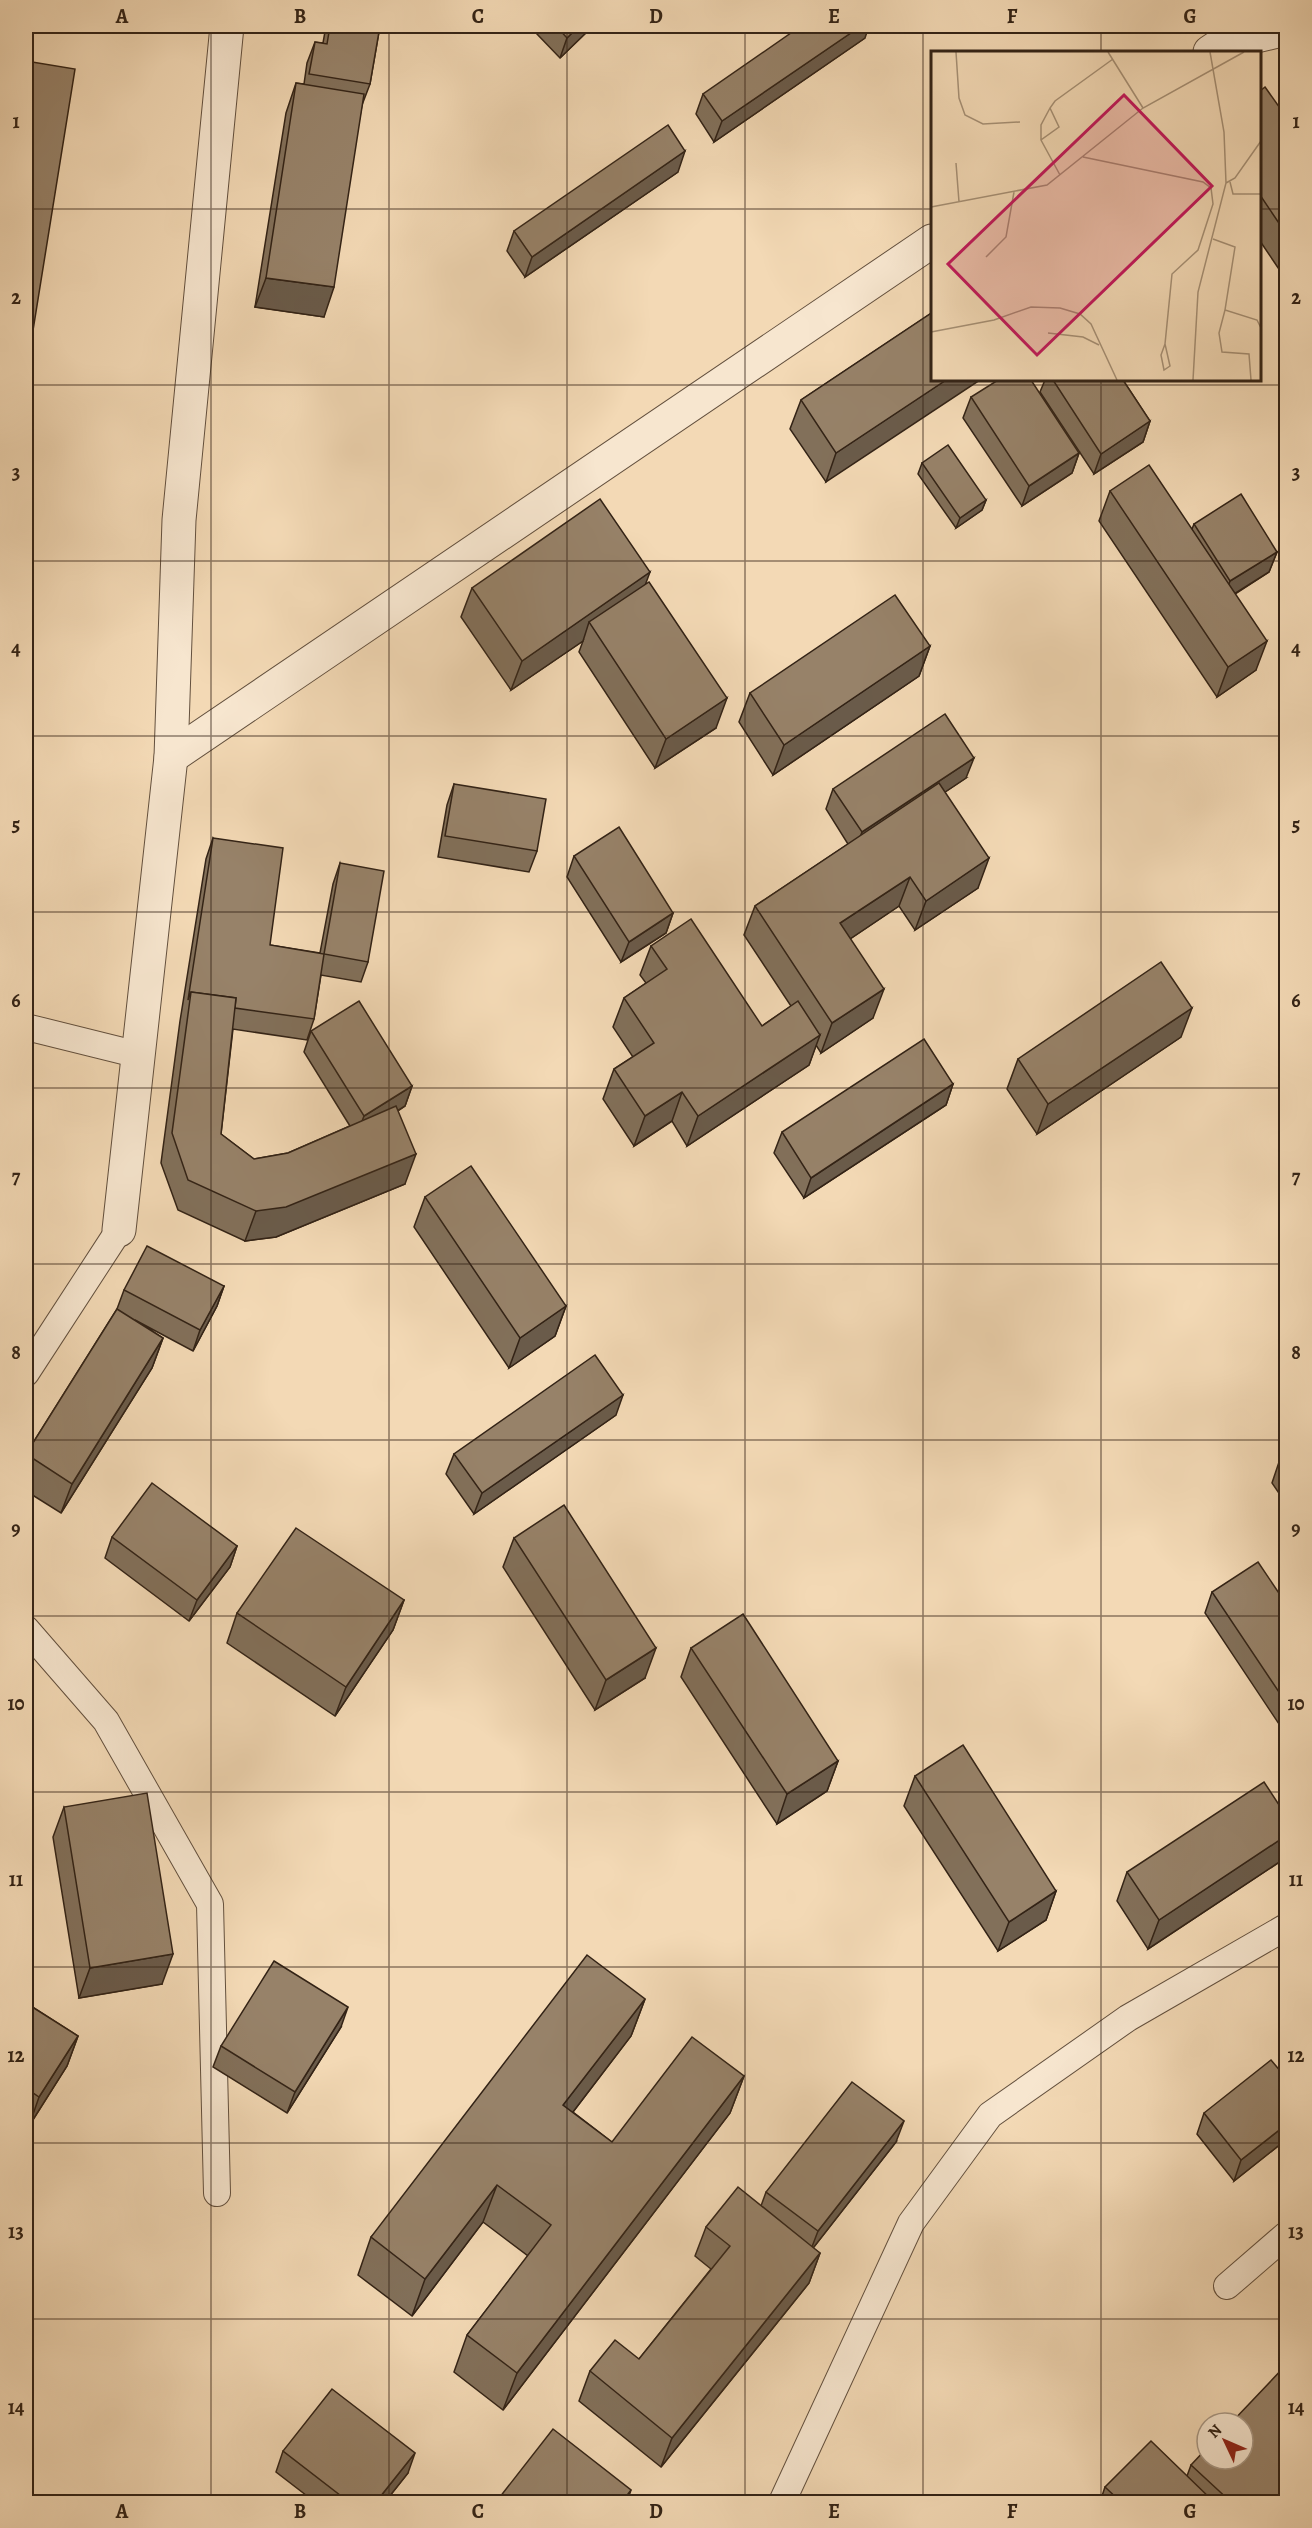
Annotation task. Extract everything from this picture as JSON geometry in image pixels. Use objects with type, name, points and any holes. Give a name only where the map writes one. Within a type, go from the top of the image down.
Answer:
[{"type":"street","points":[[119,1230],[171,757],[179,519],[227,26]]},
{"type":"street","points":[[1212,51],[1222,44],[1287,29]]},
{"type":"street","points":[[171,757],[931,242]]},
{"type":"lane","points":[[26,1027],[139,1055]]},
{"type":"lane","points":[[26,1373],[119,1230]]},
{"type":"lane","points":[[26,1629],[106,1721],[210,1904],[217,2193]]},
{"type":"lane","points":[[782,2502],[911,2223],[990,2115],[1128,2018],[1287,1928]]},
{"type":"lane","points":[[1227,2286],[1287,2235]]},
{"type":"building","points":[[330,26],[380,26],[370,84],[309,74],[315,42],[327,44]]},
{"type":"building","points":[[556,26],[579,26],[567,38]]},
{"type":"building","points":[[801,26],[861,26],[722,121],[703,94]]},
{"type":"building","points":[[26,61],[75,69],[26,374]]},
{"type":"building","points":[[296,83],[364,94],[334,287],[266,278]]},
{"type":"building","points":[[1265,87],[1287,118],[1287,235],[1261,196],[1261,90]]},
{"type":"building","points":[[668,125],[685,151],[532,257],[514,231]]},
{"type":"building","points":[[931,313],[931,381],[944,381],[836,453],[801,400]]},
{"type":"building","points":[[996,381],[1032,381],[1079,453],[1029,486],[971,397]]},
{"type":"building","points":[[1054,381],[1124,381],[1150,421],[1101,454]]},
{"type":"building","points":[[948,445],[986,500],[960,518],[922,463]]},
{"type":"building","points":[[1149,465],[1267,641],[1228,667],[1110,491]]},
{"type":"building","points":[[1241,494],[1277,552],[1230,581],[1194,524]]},
{"type":"building","points":[[600,499],[650,572],[522,661],[472,588]]},
{"type":"building","points":[[649,582],[727,698],[666,739],[589,622]]},
{"type":"building","points":[[895,595],[930,646],[784,745],[750,693]]},
{"type":"building","points":[[945,714],[974,758],[862,832],[833,789]]},
{"type":"building","points":[[939,783],[989,858],[926,901],[910,877],[840,923],[884,989],[832,1023],[755,906]]},
{"type":"building","points":[[454,784],[546,799],[537,851],[445,836]]},
{"type":"building","points":[[619,827],[673,913],[629,942],[574,856]]},
{"type":"building","points":[[213,838],[283,848],[270,945],[324,954],[314,1019],[235,1008],[236,998],[191,992],[188,1000]]},
{"type":"building","points":[[340,863],[384,871],[368,962],[324,954]]},
{"type":"building","points":[[691,919],[762,1026],[798,1001],[820,1035],[698,1116],[682,1092],[645,1116],[614,1069],[654,1043],[624,998],[667,969],[651,946]]},
{"type":"building","points":[[1161,962],[1192,1008],[1048,1104],[1018,1059]]},
{"type":"building","points":[[191,992],[236,998],[221,1134],[254,1159],[288,1153],[396,1106],[416,1154],[286,1207],[256,1211],[188,1180],[172,1133]]},
{"type":"building","points":[[359,1001],[412,1086],[364,1116],[311,1031]]},
{"type":"building","points":[[924,1039],[953,1084],[811,1178],[782,1132]]},
{"type":"building","points":[[471,1166],[566,1306],[520,1338],[425,1197]]},
{"type":"building","points":[[147,1246],[224,1286],[200,1330],[124,1290]]},
{"type":"building","points":[[117,1309],[163,1338],[72,1484],[26,1454]]},
{"type":"building","points":[[595,1355],[623,1395],[482,1493],[454,1454]]},
{"type":"building","points":[[1287,1458],[1287,1473],[1279,1462]]},
{"type":"building","points":[[152,1483],[237,1546],[197,1600],[112,1537]]},
{"type":"building","points":[[564,1505],[656,1648],[606,1680],[514,1538]]},
{"type":"building","points":[[296,1528],[404,1600],[346,1687],[237,1613]]},
{"type":"building","points":[[1258,1562],[1287,1605],[1287,1704],[1212,1592]]},
{"type":"building","points":[[743,1614],[838,1761],[787,1794],[691,1648]]},
{"type":"building","points":[[963,1745],[1056,1891],[1009,1922],[915,1776]]},
{"type":"building","points":[[1264,1782],[1287,1817],[1287,1835],[1159,1920],[1127,1872]]},
{"type":"building","points":[[147,1793],[173,1954],[90,1968],[64,1807]]},
{"type":"building","points":[[587,1955],[645,1999],[563,2105],[612,2142],[692,2037],[744,2076],[517,2373],[467,2335],[551,2225],[497,2185],[425,2279],[371,2237]]},
{"type":"building","points":[[274,1961],[348,2007],[295,2092],[221,2046]]},
{"type":"building","points":[[26,2003],[78,2036],[39,2097],[26,2088]]},
{"type":"building","points":[[1271,2060],[1287,2079],[1287,2124],[1241,2160],[1204,2113]]},
{"type":"building","points":[[852,2082],[904,2121],[818,2231],[766,2192]]},
{"type":"building","points":[[738,2187],[820,2253],[672,2438],[590,2371],[615,2340],[639,2359],[730,2246],[706,2227]]},
{"type":"building","points":[[1287,2364],[1287,2502],[1231,2502],[1197,2471],[1255,2471],[1255,2411],[1242,2411]]},
{"type":"building","points":[[332,2389],[415,2453],[376,2502],[349,2502],[283,2451]]},
{"type":"building","points":[[553,2429],[631,2490],[622,2502],[496,2502]]},
{"type":"building","points":[[1151,2441],[1214,2502],[1121,2502],[1105,2487]]}]
